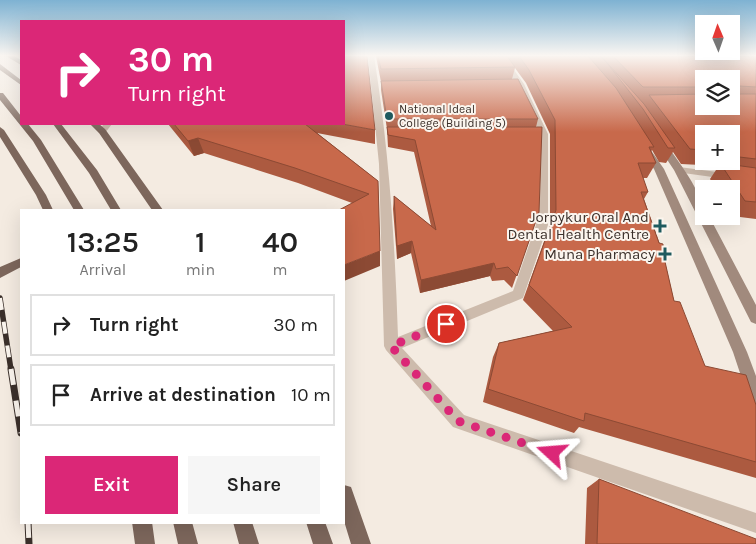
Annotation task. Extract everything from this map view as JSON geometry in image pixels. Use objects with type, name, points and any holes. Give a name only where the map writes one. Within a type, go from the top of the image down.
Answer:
[{"type":"main road","points":[[0,95],[20,119]]},
{"type":"main road","points":[[25,125],[37,140],[78,209]]},
{"type":"main road","points":[[58,125],[94,172],[115,209]]},
{"type":"main road","points":[[105,128],[157,209]]},
{"type":"main road","points":[[0,130],[41,195],[48,209]]},
{"type":"main road","points":[[0,273],[20,263]]},
{"type":"main road","points":[[345,497],[361,544]]},
{"type":"main road","points":[[142,524],[145,544]]},
{"type":"main road","points":[[183,524],[188,544]]},
{"type":"main road","points":[[243,524],[249,544]]},
{"type":"main road","points":[[316,524],[323,544]]},
{"type":"street","points":[[379,81],[384,134],[390,258],[391,346],[458,421],[756,523]]},
{"type":"street","points":[[391,346],[518,294],[542,225],[539,134],[514,81]]},
{"type":"street","points":[[654,132],[679,170],[756,318]]},
{"type":"street","points":[[640,139],[662,177],[740,352],[756,398]]},
{"type":"street","points":[[679,170],[756,180]]},
{"type":"building","points":[[345,81],[370,81],[375,130],[345,125]]},
{"type":"building","points":[[381,81],[519,81],[538,119],[387,119]]},
{"type":"building","points":[[535,81],[610,81],[654,147],[649,147],[656,163],[638,163],[648,192],[641,192],[659,243],[663,244],[663,253],[674,301],[680,302],[705,366],[746,375],[756,405],[756,462],[585,413],[584,421],[488,389],[499,343],[572,327],[529,285],[556,210],[555,120]]},
{"type":"building","points":[[621,81],[624,81],[644,104],[675,148],[668,148],[643,109]]},
{"type":"building","points":[[638,81],[695,81],[695,87],[643,87]]},
{"type":"building","points":[[740,81],[756,81],[756,87],[740,86]]},
{"type":"building","points":[[695,94],[695,115],[740,115],[740,94],[756,94],[756,159],[740,157],[740,125],[695,125],[695,149],[690,149],[649,95]]},
{"type":"building","points":[[175,125],[306,125],[378,181],[380,251],[345,265],[345,209],[341,209],[369,194],[295,168],[198,138],[188,141]]},
{"type":"building","points":[[387,127],[542,127],[539,212],[517,276],[508,267],[496,269],[494,263],[421,280],[412,241],[397,246],[394,196],[436,230],[415,140],[388,135]]},
{"type":"building","points":[[740,166],[756,168],[756,202],[745,201],[740,193],[740,180],[731,180],[725,170],[740,170]]},
{"type":"building","points":[[599,479],[756,539],[756,544],[597,544]]},
{"type":"railway","points":[[0,298],[11,370]]},
{"type":"railway","points":[[11,369],[20,427]]},
{"type":"railway","points":[[28,524],[29,544]]},
{"type":"place","name":"National Ideal College (Building 5)","points":[[389,116]]},
{"type":"place","name":"Jorpykur Oral And Dental Health Centre","points":[[660,226]]},
{"type":"place","name":"Muna Pharmacy","points":[[665,254]]},
{"type":"route","points":[[446,324],[391,346],[458,421],[552,453]]}]
